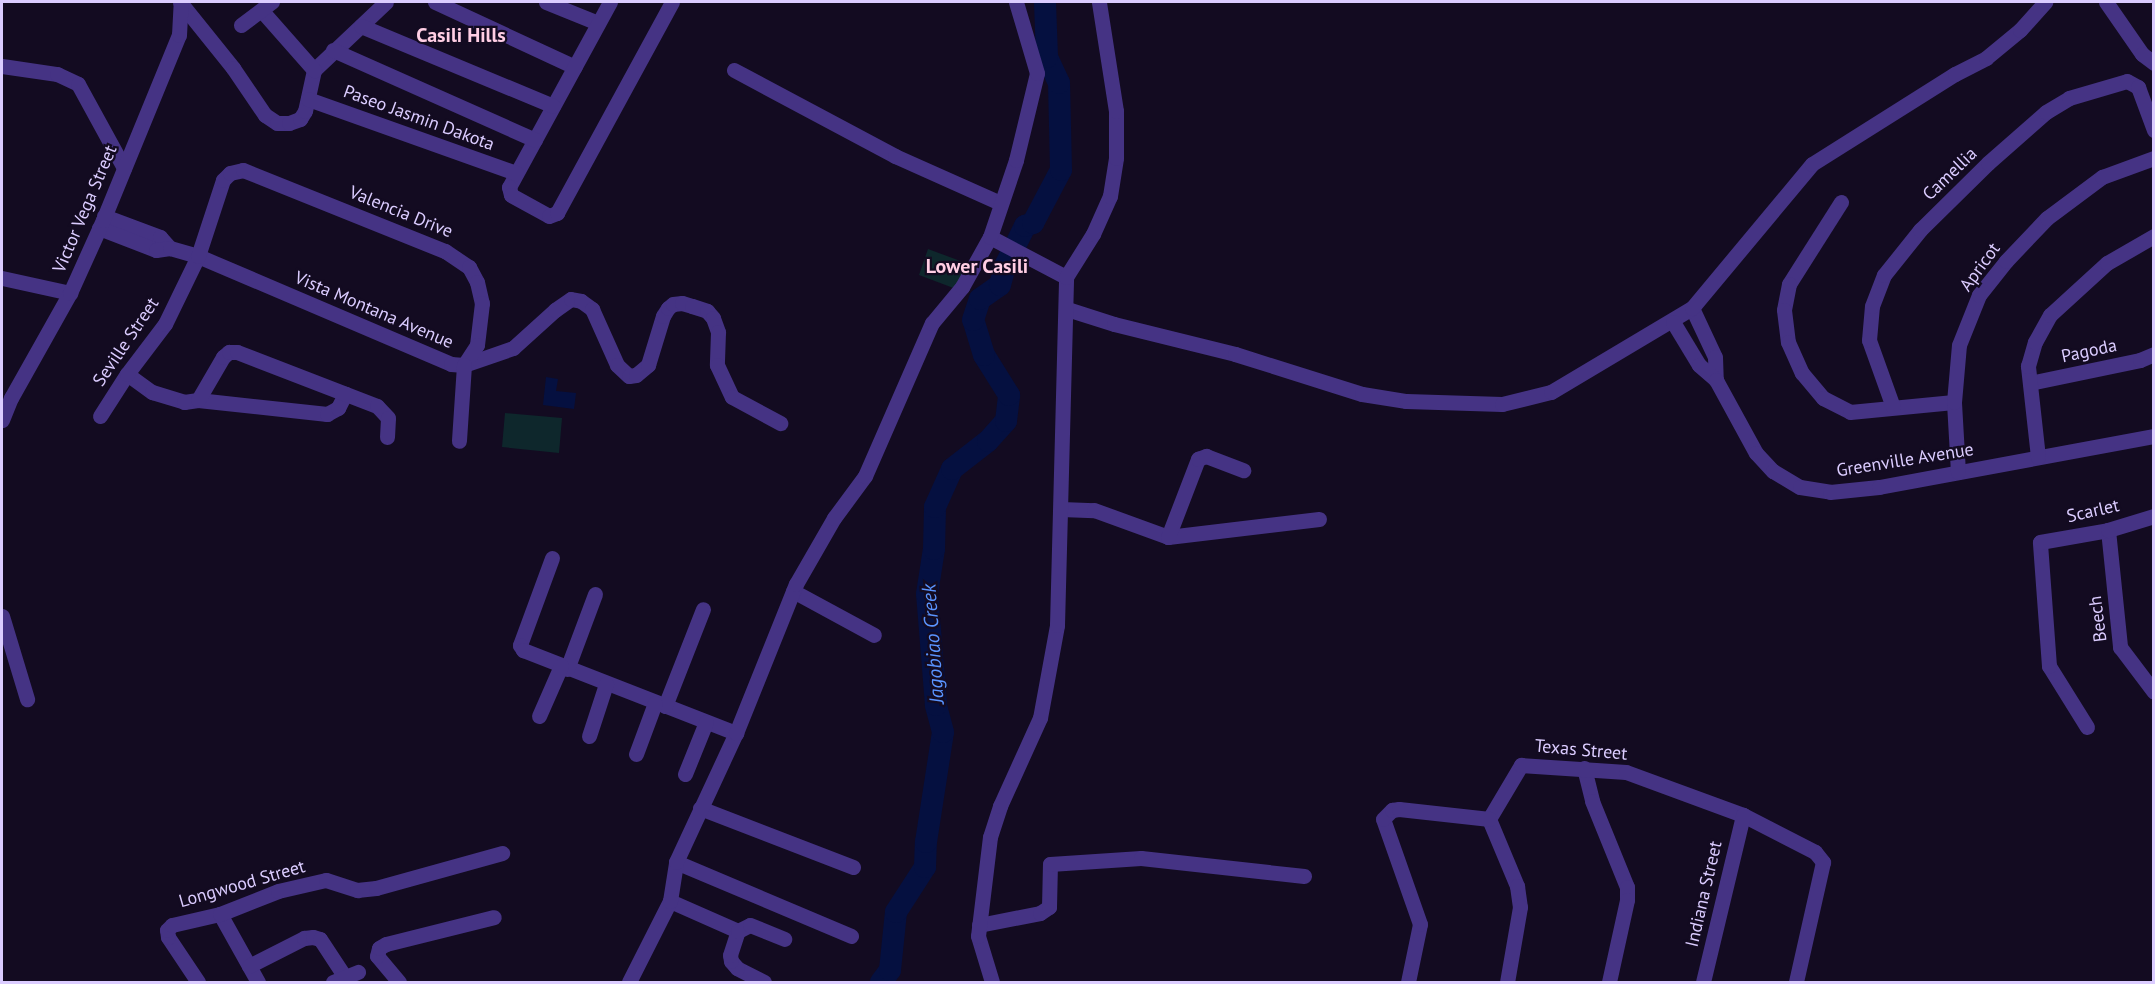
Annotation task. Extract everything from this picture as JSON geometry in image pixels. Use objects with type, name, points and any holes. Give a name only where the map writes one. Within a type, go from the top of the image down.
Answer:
[{"type":"street","points":[[181,3],[233,68],[265,115],[278,123],[289,123],[300,119],[308,99],[314,70],[386,2]]},
{"type":"street","points":[[435,2],[574,67]]},
{"type":"street","points":[[546,2],[598,23]]},
{"type":"street","points":[[610,2],[509,187],[512,195],[549,216],[557,213],[672,2]]},
{"type":"street","points":[[629,982],[670,902],[676,862],[736,733],[793,591],[834,518],[865,476],[932,323],[995,241],[1000,203],[1016,160],[1037,73],[1016,2]]},
{"type":"street","points":[[992,982],[978,936],[990,837],[1000,806],[1040,718],[1057,625],[1067,309],[1066,277],[1093,234],[1110,196],[1116,158],[1116,111],[1099,2]]},
{"type":"street","points":[[1067,309],[1114,324],[1235,354],[1362,394],[1406,401],[1502,404],[1551,392],[1673,322],[1692,308],[1812,164],[1955,74],[1986,58],[2020,30],[2045,2]]},
{"type":"street","points":[[2106,2],[2142,54],[2154,63]]},
{"type":"street","name":"Victor Vega Street","points":[[2,420],[11,398],[70,293],[102,222],[179,35],[181,3]]},
{"type":"street","points":[[241,25],[267,6],[314,70]]},
{"type":"street","points":[[361,26],[553,106]]},
{"type":"street","points":[[333,50],[535,140]]},
{"type":"street","points":[[2,66],[57,74],[78,84],[124,168]]},
{"type":"street","points":[[734,70],[895,156],[1000,203]]},
{"type":"street","name":"Camellia","points":[[1893,407],[1869,340],[1872,306],[1884,275],[1920,230],[1988,163],[2046,112],[2069,98],[2127,81],[2138,87],[2154,130]]},
{"type":"street","name":"Paseo Jasmin Dakota","points":[[308,99],[516,173]]},
{"type":"street","name":"Apricot","points":[[1958,472],[1954,402],[1959,345],[1979,296],[2006,261],[2047,218],[2102,177],[2154,158]]},
{"type":"street","name":"Valencia Drive","points":[[198,256],[223,180],[230,173],[243,171],[457,257],[469,267],[477,282],[482,303],[477,345],[464,365],[459,441]]},
{"type":"street","points":[[1841,202],[1789,284],[1784,310],[1788,342],[1802,374],[1823,398],[1850,412],[1954,402]]},
{"type":"street","name":"Vista Montana Avenue","points":[[102,222],[160,237],[170,248],[198,256],[437,359],[464,365],[513,348],[555,309],[571,299],[581,301],[592,309],[617,365],[629,376],[636,375],[642,373],[648,365],[663,316],[673,304],[682,303],[707,312],[713,318],[718,332],[717,365],[732,398],[780,423]]},
{"type":"street","points":[[2038,458],[2028,366],[2035,342],[2050,315],[2107,263],[2154,236]]},
{"type":"street","points":[[995,241],[1066,277]]},
{"type":"street","name":"Seville Street","points":[[100,416],[127,374],[165,324],[198,256]]},
{"type":"street","points":[[2,278],[70,293]]},
{"type":"street","name":"Greenville Avenue","points":[[1692,308],[1714,357],[1716,380]]},
{"type":"street","name":"Greenville Avenue","points":[[1673,322],[1699,365],[1716,380],[1756,453],[1773,471],[1800,487],[1830,492],[1879,487],[2154,436]]},
{"type":"street","points":[[198,400],[223,357],[229,352],[249,356],[378,406],[388,418],[387,437]]},
{"type":"street","name":"Pagoda","points":[[2031,383],[2140,360],[2154,354]]},
{"type":"street","points":[[127,374],[152,392],[184,402],[198,400],[327,414],[338,408],[345,394]]},
{"type":"street","points":[[1168,537],[1198,459],[1206,456],[1243,470]]},
{"type":"street","points":[[1061,509],[1094,510],[1168,537],[1319,519]]},
{"type":"street","name":"Scarlet","points":[[2087,727],[2049,666],[2040,542],[2108,530],[2154,516]]},
{"type":"street","name":"Beech","points":[[2108,530],[2120,647],[2154,692]]},
{"type":"street","points":[[552,558],[520,645],[526,653],[736,733]]},
{"type":"street","points":[[793,591],[874,635]]},
{"type":"street","points":[[539,716],[564,668],[595,594]]},
{"type":"street","points":[[636,754],[703,609]]},
{"type":"street","points":[[2,616],[27,699]]},
{"type":"street","points":[[589,736],[606,684]]},
{"type":"street","points":[[685,774],[706,722]]},
{"type":"street","name":"Texas Street","points":[[1489,819],[1521,765],[1626,772],[1743,815],[1821,856],[1822,869],[1796,982]]},
{"type":"street","points":[[1584,768],[1592,801],[1627,887],[1627,900],[1609,982]]},
{"type":"street","points":[[700,808],[853,867]]},
{"type":"street","points":[[1408,982],[1420,924],[1384,828],[1383,819],[1387,813],[1399,809],[1489,819],[1517,886],[1520,906],[1507,982]]},
{"type":"street","name":"Indiana Street","points":[[1703,982],[1743,815]]},
{"type":"street","name":"Longwood Street","points":[[198,982],[168,937],[167,930],[172,925],[220,914],[278,891],[326,880],[357,890],[376,888],[502,853]]},
{"type":"street","points":[[980,925],[1040,913],[1049,907],[1050,864],[1141,858],[1304,876]]},
{"type":"street","points":[[676,862],[851,936]]},
{"type":"street","points":[[670,902],[738,931]]},
{"type":"street","points":[[220,914],[258,982]]},
{"type":"street","points":[[399,982],[377,956],[379,948],[386,944],[494,917]]},
{"type":"street","points":[[764,982],[738,969],[731,961],[730,955],[738,931],[750,925],[784,939]]},
{"type":"street","points":[[249,966],[304,938],[314,937],[320,939],[345,977]]},
{"type":"green space","points":[[928,249],[974,266],[964,292],[919,275]]},
{"type":"green space","points":[[505,413],[562,418],[559,453],[502,447]]},
{"type":"shaded area","points":[[546,377],[558,379],[556,391],[576,393],[574,409],[543,405]]},
{"type":"waterway","name":"Jagobiao Creek","points":[[881,982],[890,970],[896,912],[925,867],[926,842],[943,732],[936,705],[927,594],[934,549],[935,507],[952,469],[988,441],[1006,421],[1009,395],[984,355],[973,320],[980,299],[1000,285],[1005,266],[1025,226],[1033,223],[1061,170],[1059,83],[1047,57],[1045,2]]},
{"type":"district","name":"Casili Hills","points":[[461,35]]},
{"type":"district","name":"Lower Casili","points":[[977,266]]}]
